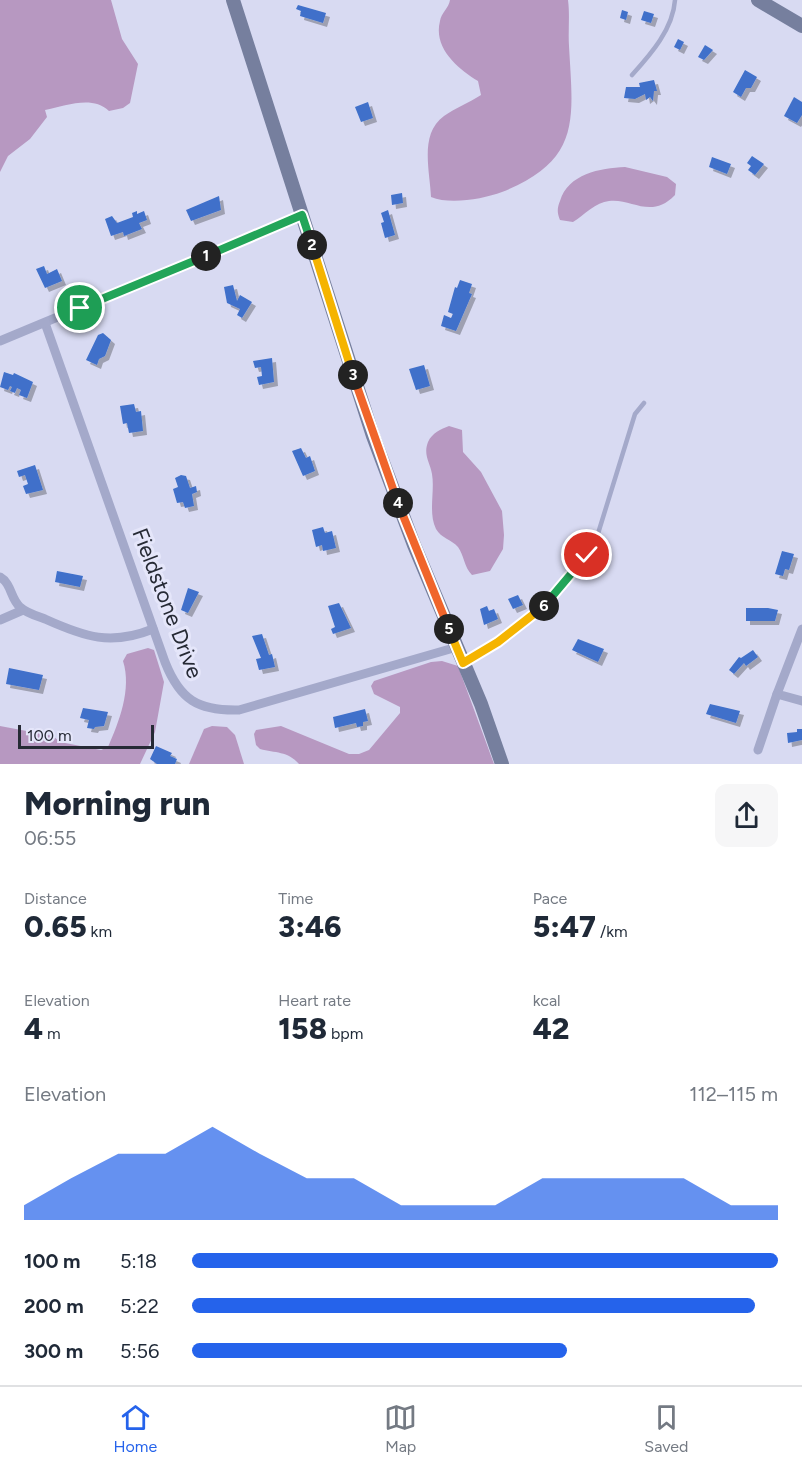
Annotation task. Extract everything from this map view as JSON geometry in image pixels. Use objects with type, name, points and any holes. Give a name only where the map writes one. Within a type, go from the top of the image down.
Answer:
[{"type":"main road","points":[[233,0],[387,475],[502,764]]},
{"type":"main road","points":[[758,0],[802,26]]},
{"type":"street","points":[[0,341],[302,215]]},
{"type":"street","name":"Fieldstone Drive","points":[[45,323],[172,681],[181,693],[194,702],[222,711],[239,710],[457,647]]},
{"type":"street","points":[[0,577],[8,584],[15,601],[23,610],[60,626],[101,639],[128,638],[153,629]]},
{"type":"street","points":[[0,621],[23,610]]},
{"type":"street","points":[[758,750],[802,629]]},
{"type":"street","points":[[777,694],[802,701]]},
{"type":"lane","points":[[632,75],[653,52],[670,22],[675,0]]},
{"type":"lane","points":[[463,663],[498,642],[537,613],[559,592],[587,555],[596,540],[635,414],[644,403]]},
{"type":"shaded area","points":[[0,0],[111,0],[122,39],[138,64],[130,103],[123,108],[109,111],[102,106],[87,103],[70,104],[45,110],[47,117],[30,139],[8,156],[0,172]]},
{"type":"shaded area","points":[[450,0],[568,0],[569,11],[571,116],[567,134],[559,151],[547,166],[528,180],[494,195],[457,201],[431,197],[428,165],[429,143],[436,124],[453,110],[481,95],[478,81],[455,64],[440,40],[441,18]]},
{"type":"shaded area","points":[[625,167],[667,177],[676,184],[675,195],[658,206],[650,207],[617,201],[604,202],[573,222],[560,220],[558,206],[570,184],[586,174]]},
{"type":"shaded area","points":[[449,426],[462,430],[463,452],[481,472],[502,511],[503,549],[490,571],[472,575],[458,547],[441,535],[436,529],[432,516],[433,481],[427,447],[434,434]]},
{"type":"shaded area","points":[[148,648],[154,650],[164,682],[155,732],[140,764],[0,764],[0,726],[53,736],[60,742],[101,750],[108,747],[120,716],[125,694],[123,661],[127,654]]},
{"type":"shaded area","points":[[442,661],[458,666],[494,764],[299,764],[286,755],[260,749],[256,745],[254,734],[256,730],[281,726],[349,754],[359,754],[369,750],[400,713],[400,707],[374,694],[371,686],[374,681],[431,662]]},
{"type":"shaded area","points":[[212,726],[227,727],[235,735],[244,764],[189,764],[204,729]]},
{"type":"building","points":[[298,5],[326,13],[323,23],[300,16],[301,11],[296,9]]},
{"type":"building","points":[[622,10],[628,12],[626,20],[620,18]]},
{"type":"building","points":[[644,11],[654,14],[651,23],[641,20]]},
{"type":"building","points":[[678,39],[684,42],[680,50],[674,47]]},
{"type":"building","points":[[705,45],[713,50],[704,60],[698,57]]},
{"type":"building","points":[[745,70],[757,77],[751,88],[746,88],[741,97],[733,92]]},
{"type":"building","points":[[654,80],[657,91],[654,91],[653,101],[650,97],[646,100],[645,94],[635,99],[624,98],[626,87],[640,87],[639,83]]},
{"type":"building","points":[[794,97],[802,102],[802,115],[797,123],[784,116]]},
{"type":"building","points":[[368,102],[373,118],[361,122],[355,107]]},
{"type":"building","points":[[752,156],[764,164],[755,175],[748,170],[751,166],[747,163]]},
{"type":"building","points":[[712,157],[731,164],[727,174],[709,167]]},
{"type":"building","points":[[402,193],[403,203],[392,205],[391,195]]},
{"type":"building","points":[[219,196],[221,210],[191,221],[186,210]]},
{"type":"building","points":[[388,210],[395,235],[385,238],[381,213]]},
{"type":"building","points":[[137,211],[137,214],[144,211],[147,220],[139,223],[142,229],[124,236],[123,232],[111,236],[105,219],[112,216],[117,223],[133,217],[132,213]]},
{"type":"building","points":[[44,266],[47,274],[57,269],[62,281],[45,288],[36,269]]},
{"type":"building","points":[[460,280],[472,284],[469,293],[472,294],[456,331],[441,326],[444,315],[451,318],[453,314],[448,312],[455,287],[457,288]]},
{"type":"building","points":[[233,285],[237,301],[240,295],[252,302],[242,318],[237,315],[240,309],[227,303],[224,287]]},
{"type":"building","points":[[103,333],[111,340],[105,356],[99,359],[97,365],[86,360],[98,335]]},
{"type":"building","points":[[272,358],[274,382],[259,385],[257,377],[262,376],[261,367],[255,368],[253,361]]},
{"type":"building","points":[[424,365],[430,386],[416,390],[409,369]]},
{"type":"building","points":[[4,372],[13,375],[14,373],[33,382],[27,398],[19,395],[21,390],[17,388],[15,393],[10,391],[12,387],[10,386],[8,390],[0,387]]},
{"type":"building","points":[[134,404],[136,412],[141,411],[143,431],[129,433],[127,423],[123,424],[120,406]]},
{"type":"building","points":[[301,448],[306,458],[310,456],[315,471],[303,476],[292,451]]},
{"type":"building","points":[[35,465],[43,490],[26,494],[23,486],[28,484],[25,475],[19,477],[17,471]]},
{"type":"building","points":[[181,475],[186,476],[190,488],[196,486],[197,492],[192,494],[194,506],[185,508],[183,502],[177,503],[173,489],[178,487],[175,478]]},
{"type":"building","points":[[323,527],[325,533],[332,531],[336,548],[323,551],[322,545],[316,547],[312,530]]},
{"type":"building","points":[[782,551],[794,554],[789,570],[785,569],[783,576],[775,574]]},
{"type":"building","points":[[57,571],[83,576],[80,587],[55,582]]},
{"type":"building","points":[[188,588],[199,592],[188,613],[181,610]]},
{"type":"building","points":[[518,595],[523,605],[513,609],[508,599]]},
{"type":"building","points":[[339,603],[351,628],[333,634],[331,629],[335,627],[328,606]]},
{"type":"building","points":[[487,606],[489,611],[494,609],[498,619],[484,625],[480,609]]},
{"type":"building","points":[[746,608],[778,610],[775,621],[746,621]]},
{"type":"building","points":[[262,634],[269,655],[272,654],[275,667],[259,670],[256,659],[261,658],[252,636]]},
{"type":"building","points":[[578,639],[604,649],[598,662],[572,650]]},
{"type":"building","points":[[753,650],[758,657],[746,666],[744,663],[734,674],[729,670],[739,657]]},
{"type":"building","points":[[9,668],[43,675],[39,690],[6,684]]},
{"type":"building","points":[[710,704],[740,711],[736,723],[706,714]]},
{"type":"building","points":[[83,708],[108,712],[104,726],[94,729],[87,728],[89,720],[80,718]]},
{"type":"building","points":[[365,709],[368,721],[363,722],[363,726],[357,727],[356,723],[335,728],[333,717]]},
{"type":"building","points":[[797,729],[802,729],[802,740],[788,743],[787,733],[797,732]]},
{"type":"building","points":[[156,746],[172,753],[170,756],[177,759],[175,764],[157,764],[150,759]]},
{"type":"route","points":[[80,308],[302,215],[387,475],[463,663],[498,642],[537,613],[559,592],[587,555]]}]
